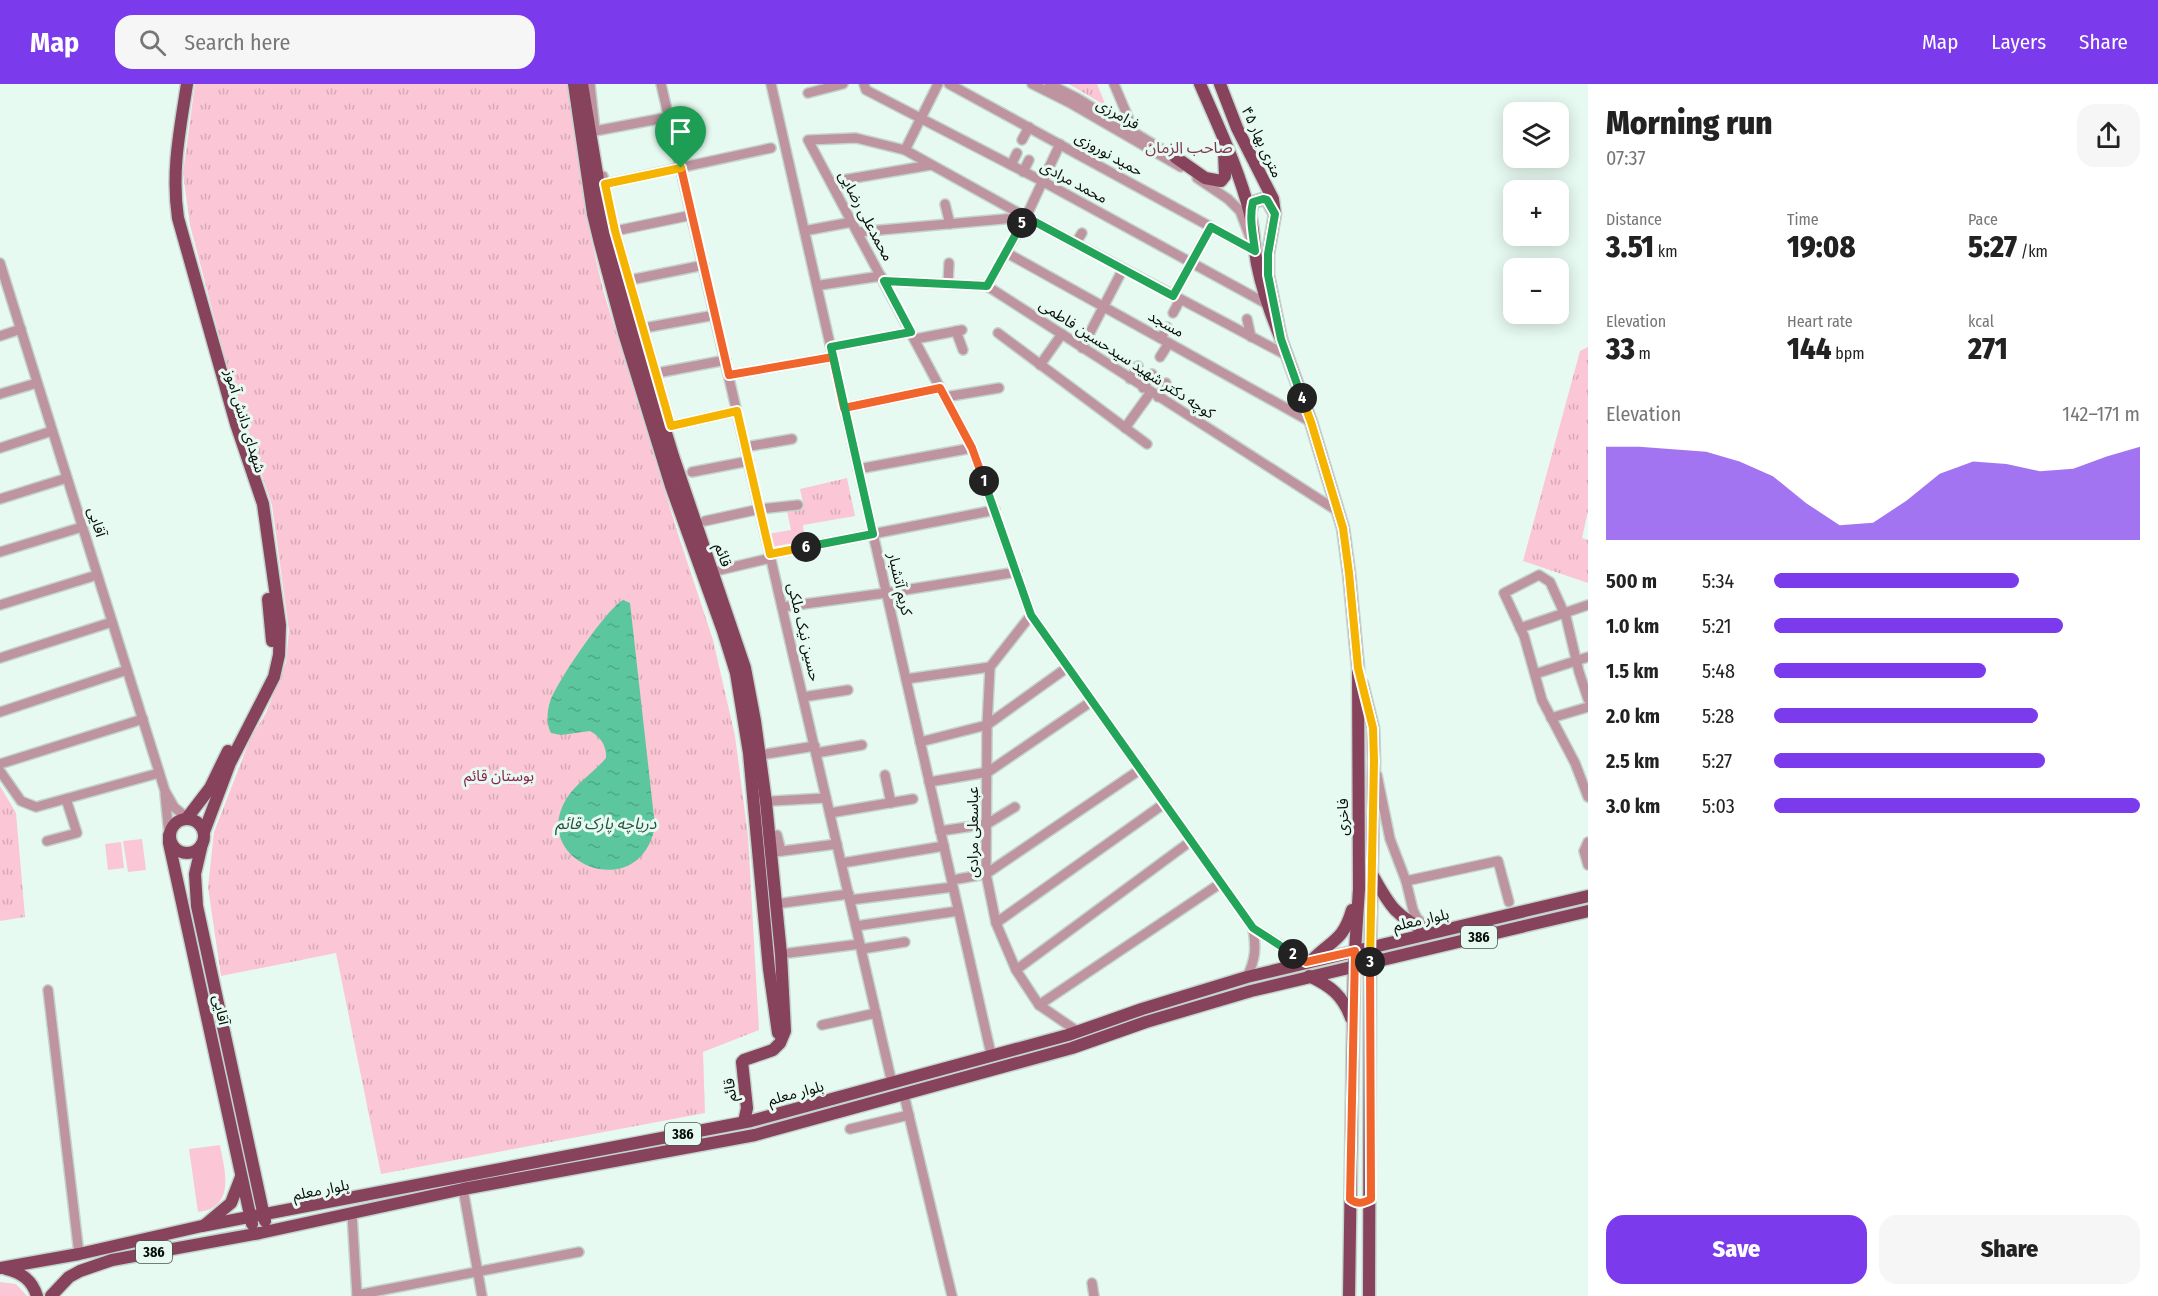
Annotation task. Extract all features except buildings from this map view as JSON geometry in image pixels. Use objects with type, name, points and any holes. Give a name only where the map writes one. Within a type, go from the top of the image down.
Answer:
[{"type":"main road","name":"شهدای دانش آموز","points":[[180,84],[170,146],[168,175],[171,219],[230,425],[257,510],[273,639],[267,675],[227,761]]},
{"type":"main road","points":[[187,84],[175,171],[178,218],[236,424],[263,504],[280,625],[279,655],[274,677],[227,761],[187,818]]},
{"type":"main road","name":"قائم","points":[[574,84],[593,214],[618,311],[668,476],[736,673],[749,753],[769,969],[780,1043]]},
{"type":"main road","name":"قائم","points":[[582,84],[606,227],[621,285],[673,456],[745,668],[760,754],[781,954],[785,1031],[780,1043],[773,1050],[742,1062],[747,1108],[744,1122]]},
{"type":"main road","points":[[1200,84],[1234,164],[1250,215]]},
{"type":"main road","name":"۴۵ متری بهار","points":[[1220,84],[1237,128],[1272,199],[1275,214]]},
{"type":"main road","points":[[1175,157],[1205,178],[1221,181],[1225,176],[1226,165],[1222,134]]},
{"type":"main road","points":[[1250,215],[1253,202],[1263,199],[1267,200],[1275,214]]},
{"type":"main road","name":"فاخری","points":[[1275,214],[1268,254],[1268,275],[1286,356],[1311,422],[1339,512],[1349,573],[1358,668],[1359,889],[1354,966],[1349,1296]]},
{"type":"main road","name":"فاخری","points":[[1250,215],[1255,251],[1267,304],[1281,339]]},
{"type":"main road","name":"فاخری","points":[[1358,668],[1373,728],[1374,761],[1370,962],[1369,1296]]},
{"type":"main road","name":"آقایی","points":[[227,761],[211,809],[195,874],[197,906],[259,1197],[257,1217]]},
{"type":"main road","points":[[187,818],[198,822],[203,838],[194,852],[182,852],[172,846],[169,835],[173,825],[187,818]]},
{"type":"main road","name":"آقایی","points":[[169,835],[242,1173],[260,1232]]},
{"type":"main road","points":[[1372,872],[1394,911],[1402,918],[1432,933]]},
{"type":"main road","points":[[1308,962],[1341,936],[1347,928],[1359,889]]},
{"type":"main road","name":"بلوار معلم","points":[[0,1269],[202,1226],[281,1213],[744,1122],[1077,1031],[1247,977],[1588,896]]},
{"type":"main road","name":"بلوار معلم","points":[[51,1296],[69,1277],[80,1270],[112,1260],[352,1214],[463,1189],[755,1134],[1072,1048],[1146,1022],[1251,991],[1588,911]]},
{"type":"main road","points":[[1309,976],[1324,983],[1341,997],[1354,1027]]},
{"type":"main road","points":[[202,1226],[231,1203],[238,1190],[242,1173]]},
{"type":"main road","points":[[259,1197],[270,1208],[281,1213]]},
{"type":"main road","points":[[1350,1199],[1355,1203],[1363,1203],[1371,1199]]},
{"type":"main road","points":[[1350,1219],[1371,1218]]},
{"type":"main road","points":[[1350,1236],[1356,1231],[1364,1231],[1370,1237]]},
{"type":"main road","points":[[0,1269],[18,1272],[28,1279],[38,1296]]},
{"type":"street","points":[[590,84],[595,131],[615,231],[671,426],[737,411]]},
{"type":"street","name":"حسین نیک ملکی","points":[[661,84],[892,1083]]},
{"type":"street","name":"کریم آتشبار","points":[[771,84],[940,831],[956,883],[958,911],[991,1054]]},
{"type":"street","points":[[808,93],[843,84]]},
{"type":"street","points":[[938,84],[904,150],[1286,356]]},
{"type":"street","name":"حمید نوروزی","points":[[950,84],[1255,251]]},
{"type":"street","name":"فرامرزی","points":[[1032,84],[1072,104],[1174,163],[1228,199],[1240,211],[1255,251]]},
{"type":"street","name":"فرامرزی","points":[[1049,84],[1077,98],[1175,157]]},
{"type":"street","points":[[1114,84],[1131,130]]},
{"type":"street","name":"محمد مرادی","points":[[865,87],[1267,304]]},
{"type":"street","points":[[595,131],[669,117]]},
{"type":"street","points":[[1022,140],[1029,127]]},
{"type":"street","name":"محمدعلی رضایی","points":[[904,150],[856,138],[808,140],[972,448],[1031,615],[1253,928]]},
{"type":"street","points":[[987,286],[1026,217],[1060,144]]},
{"type":"street","points":[[605,184],[771,148]]},
{"type":"street","points":[[1011,165],[1017,153]]},
{"type":"street","points":[[1023,172],[1029,160]]},
{"type":"street","points":[[831,182],[931,165]]},
{"type":"street","points":[[945,204],[950,224]]},
{"type":"street","points":[[615,231],[692,215]]},
{"type":"street","points":[[858,232],[1026,217]]},
{"type":"street","points":[[809,230],[852,222]]},
{"type":"street","points":[[1173,313],[1192,263],[1211,227]]},
{"type":"street","points":[[1075,244],[1082,232]]},
{"type":"street","name":"مسجد","points":[[1007,253],[1165,340],[1185,346],[1311,422]]},
{"type":"street","name":"آقایی","points":[[0,263],[165,791],[174,807],[187,818]]},
{"type":"street","points":[[948,284],[949,263]]},
{"type":"street","points":[[630,280],[704,265]]},
{"type":"street","points":[[1082,348],[1124,269]]},
{"type":"street","name":"کوچه دکتر شهید سیدحسین فاطمی","points":[[821,285],[882,278],[987,286],[1339,512]]},
{"type":"street","points":[[644,328],[715,315]]},
{"type":"street","points":[[1246,319],[1251,337]]},
{"type":"street","points":[[1160,357],[1167,327]]},
{"type":"street","points":[[0,336],[21,329]]},
{"type":"street","points":[[729,375],[913,336],[959,330],[963,350]]},
{"type":"street","points":[[998,333],[1147,444]]},
{"type":"street","points":[[1040,366],[1062,333]]},
{"type":"street","points":[[657,373],[726,360]]},
{"type":"street","points":[[1130,379],[1138,366]]},
{"type":"street","points":[[1125,428],[1150,392],[1152,374]]},
{"type":"street","points":[[0,394],[38,383]]},
{"type":"street","points":[[1150,392],[1166,384]]},
{"type":"street","points":[[844,408],[940,388]]},
{"type":"street","points":[[945,397],[999,388]]},
{"type":"street","points":[[0,448],[52,431]]},
{"type":"street","points":[[746,447],[792,439]]},
{"type":"street","points":[[858,469],[972,448]]},
{"type":"street","points":[[692,472],[749,461]]},
{"type":"street","points":[[0,499],[67,478]]},
{"type":"street","points":[[705,521],[760,509],[798,505]]},
{"type":"street","points":[[720,570],[771,556],[995,510]]},
{"type":"street","points":[[0,552],[82,527]]},
{"type":"street","points":[[782,607],[1017,572]]},
{"type":"street","points":[[0,605],[98,574]]},
{"type":"street","points":[[1588,699],[1564,614],[1550,582],[1539,576],[1504,594],[1520,628],[1542,700],[1575,763],[1588,797]]},
{"type":"street","points":[[1520,628],[1588,605]]},
{"type":"street","points":[[906,679],[990,667],[1031,615]]},
{"type":"street","points":[[0,658],[112,622]]},
{"type":"street","points":[[1535,674],[1588,657]]},
{"type":"street","name":"عباسعلی مرادی","points":[[990,667],[987,725],[986,874],[996,923],[1016,970],[1039,1005],[1077,1031]]},
{"type":"street","points":[[920,742],[987,725],[1068,667]]},
{"type":"street","points":[[0,712],[127,670]]},
{"type":"street","points":[[803,697],[848,690]]},
{"type":"street","points":[[929,782],[988,772],[1092,701]]},
{"type":"street","points":[[1551,718],[1588,707]]},
{"type":"street","points":[[0,764],[143,719]]},
{"type":"street","points":[[766,754],[862,746]]},
{"type":"street","points":[[1374,761],[1390,839],[1406,880],[1413,910],[1417,918],[1432,933]]},
{"type":"street","points":[[783,903],[956,883],[986,874],[1141,770]]},
{"type":"street","points":[[0,771],[21,801],[36,807],[159,772]]},
{"type":"street","points":[[885,775],[891,802]]},
{"type":"street","name":"آقایی","points":[[165,791],[169,835]]},
{"type":"street","points":[[772,801],[826,798]]},
{"type":"street","points":[[830,813],[913,798]]},
{"type":"street","points":[[47,841],[77,833],[66,799]]},
{"type":"street","points":[[996,923],[1165,803]]},
{"type":"street","points":[[940,831],[987,824],[1015,807]]},
{"type":"street","points":[[777,835],[778,852],[837,844]]},
{"type":"street","points":[[1016,970],[1191,841]]},
{"type":"street","points":[[1588,842],[1584,851],[1588,865]]},
{"type":"street","points":[[842,864],[944,846]]},
{"type":"street","points":[[1406,880],[1498,861],[1509,902]]},
{"type":"street","points":[[1039,1005],[1221,883]]},
{"type":"street","points":[[856,926],[958,911]]},
{"type":"street","points":[[1253,928],[1308,962]]},
{"type":"street","points":[[1247,977],[1254,964],[1256,948],[1253,928]]},
{"type":"street","points":[[789,953],[905,942]]},
{"type":"street","points":[[48,990],[79,1254]]},
{"type":"street","points":[[822,1025],[876,1013]]},
{"type":"street","points":[[904,1095],[952,1296]]},
{"type":"street","points":[[850,1129],[909,1114]]},
{"type":"street","points":[[463,1189],[482,1296]]},
{"type":"street","points":[[352,1214],[357,1296],[579,1252]]},
{"type":"street","points":[[1092,1283],[1094,1296]]},
{"type":"green space","name":"بوستان قائم","points":[[195,84],[572,84],[590,234],[603,290],[713,640],[735,736],[748,836],[759,1030],[703,1052],[705,1113],[381,1174],[336,953],[221,976],[208,887],[214,832],[251,737],[266,713],[286,662],[289,631],[272,505],[235,397],[190,225],[183,173]]},
{"type":"green space","points":[[1069,84],[1097,84],[1106,106]]},
{"type":"green space","points":[[1588,347],[1588,511],[1582,538],[1588,540],[1588,583],[1523,561],[1580,351]]},
{"type":"green space","points":[[847,478],[855,516],[803,525],[805,541],[771,547],[767,534],[791,530],[787,511],[804,507],[800,489]]},
{"type":"green space","points":[[0,786],[16,813],[25,917],[0,921]]},
{"type":"green space","points":[[142,839],[146,870],[128,872],[123,841]]},
{"type":"green space","points":[[121,842],[124,868],[108,870],[105,844]]},
{"type":"green space","points":[[220,1145],[225,1170],[223,1196],[212,1208],[198,1212],[189,1149]]},
{"type":"green space","points":[[0,1282],[16,1284],[27,1296],[0,1296]]},
{"type":"water","name":"دریاچه پارک قائم","points":[[623,600],[630,603],[655,826],[646,850],[631,864],[612,870],[593,868],[576,859],[564,845],[558,827],[567,798],[606,758],[604,746],[600,739],[590,731],[561,735],[551,733],[547,718],[554,692],[572,663],[594,631]]},
{"type":"district","name":"صاحب الزمان","points":[[1189,147]]},
{"type":"route","points":[[681,168],[605,184],[615,231],[671,426],[737,411],[770,554],[873,534],[844,408],[831,347],[911,332],[884,281],[987,286],[1026,217],[1173,296],[1211,227],[1255,251],[1250,215],[1253,202],[1267,200],[1275,214],[1268,254],[1268,275],[1286,356],[1311,422],[1343,528],[1358,668],[1373,728],[1370,962],[1371,1199],[1363,1203],[1355,1203],[1350,1199],[1355,951],[1306,962],[1253,928],[1031,615],[972,448],[940,388],[844,408],[833,357],[729,375],[681,168]]}]
